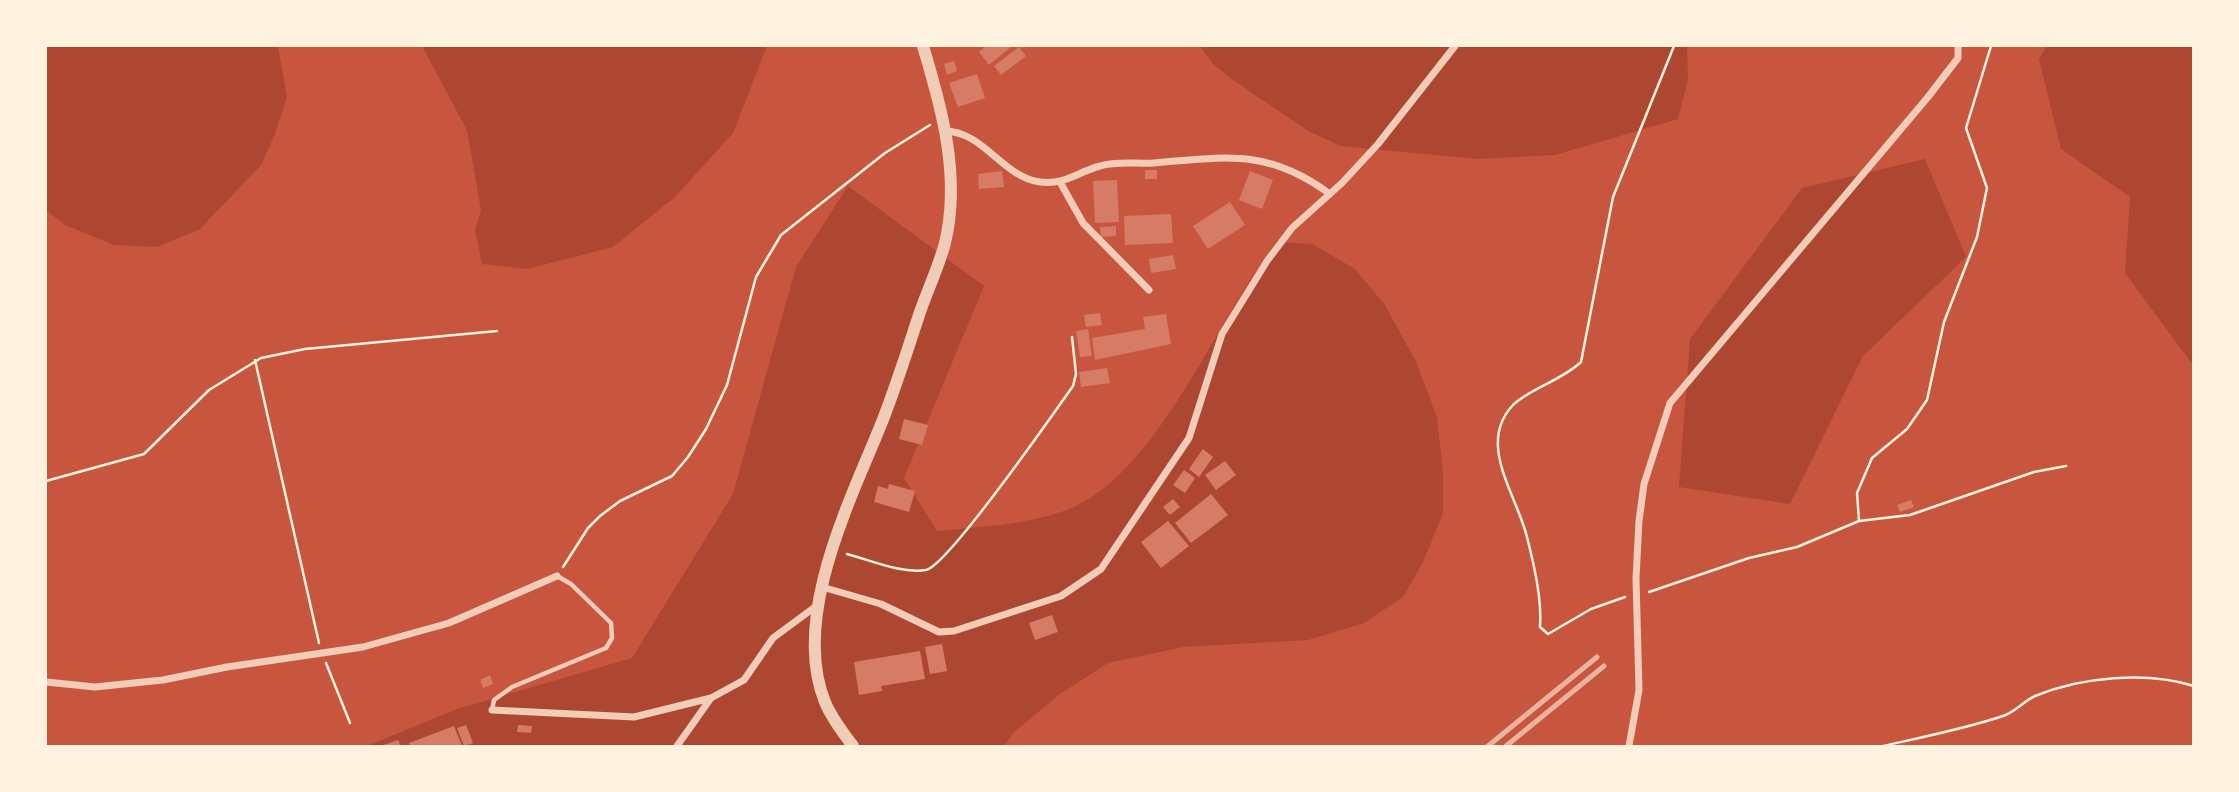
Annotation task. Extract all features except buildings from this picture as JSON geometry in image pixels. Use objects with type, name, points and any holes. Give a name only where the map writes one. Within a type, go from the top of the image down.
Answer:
[{"type":"street","points":[[853,747],[825,702],[820,682],[817,638],[820,604],[830,549],[902,368],[945,242],[953,178],[943,126],[922,46]]},
{"type":"street","points":[[822,587],[881,604],[939,632],[954,631],[1060,596],[1101,569],[1189,438],[1222,334],[1241,302],[1292,228],[1330,194],[1378,144],[1455,46]]},
{"type":"street","points":[[1629,747],[1639,690],[1637,593],[1644,484],[1670,402],[1928,97],[1958,58],[1958,46]]},
{"type":"street","points":[[943,126],[968,135],[1016,172],[1033,181],[1059,182],[1102,165],[1226,157],[1282,165],[1307,177],[1330,194]]},
{"type":"street","points":[[1059,182],[1083,223],[1149,290]]},
{"type":"street","points":[[46,682],[95,687],[163,680],[363,647],[449,623],[557,576]]},
{"type":"street","points":[[492,710],[634,717],[711,698],[744,680],[773,638],[820,604]]},
{"type":"street","points":[[677,747],[711,698]]},
{"type":"lane","points":[[492,710],[494,700],[512,687],[606,648],[612,638],[611,623],[571,584],[557,576]]},
{"type":"path","points":[[1674,46],[1613,197],[1581,362],[1567,374],[1515,403],[1498,430],[1498,454],[1527,535],[1541,610],[1540,627],[1548,634],[1591,609],[1637,593],[1649,592],[1749,558],[1797,547],[1859,521],[1910,515],[2034,472],[2066,466]]},
{"type":"path","points":[[1859,521],[1857,493],[1872,457],[1907,429],[1927,400],[1944,322],[1977,237],[1987,188],[1966,128],[1991,46]]},
{"type":"path","points":[[557,576],[588,528],[600,516],[620,501],[672,476],[688,457],[706,429],[727,385],[756,277],[782,235],[885,153],[943,126]]},
{"type":"path","points":[[46,481],[144,454],[209,390],[254,360],[305,349],[497,331]]},
{"type":"path","points":[[830,549],[899,568],[927,570],[935,564],[957,541],[1073,386],[1076,374],[1072,337]]},
{"type":"path","points":[[254,360],[321,651]]},
{"type":"path","points":[[326,663],[350,723]]},
{"type":"path","points":[[1883,747],[2008,715],[2032,697],[2049,691],[2126,676],[2175,680],[2193,686]]},
{"type":"shaded area","points":[[46,46],[278,46],[287,97],[261,165],[200,229],[157,247],[114,245],[65,225],[46,210]]},
{"type":"shaded area","points":[[422,46],[767,46],[733,133],[675,197],[613,247],[527,269],[482,264],[475,230],[481,210],[467,130]]},
{"type":"shaded area","points":[[1200,46],[1687,46],[1688,79],[1678,119],[1555,155],[1478,159],[1340,146],[1307,130],[1230,78],[1213,64]]},
{"type":"shaded area","points":[[2047,46],[2193,46],[2193,365],[2125,273],[2130,197],[2061,149],[2039,59]]},
{"type":"shaded area","points":[[1925,159],[1966,257],[1863,356],[1790,504],[1679,487],[1690,339],[1802,188]]},
{"type":"shaded area","points":[[848,186],[984,286],[904,478],[937,531],[1033,519],[1064,511],[1098,493],[1128,466],[1157,431],[1254,274],[1277,242],[1312,244],[1355,269],[1385,305],[1416,362],[1437,417],[1443,474],[1443,513],[1423,562],[1403,597],[1364,623],[1308,640],[1183,647],[1108,663],[1060,694],[1013,733],[1004,746],[367,746],[457,709],[632,658],[733,494],[796,267]]},
{"type":"railway","points":[[1488,746],[1597,657]]},
{"type":"railway","points":[[1506,746],[1604,666]]}]
